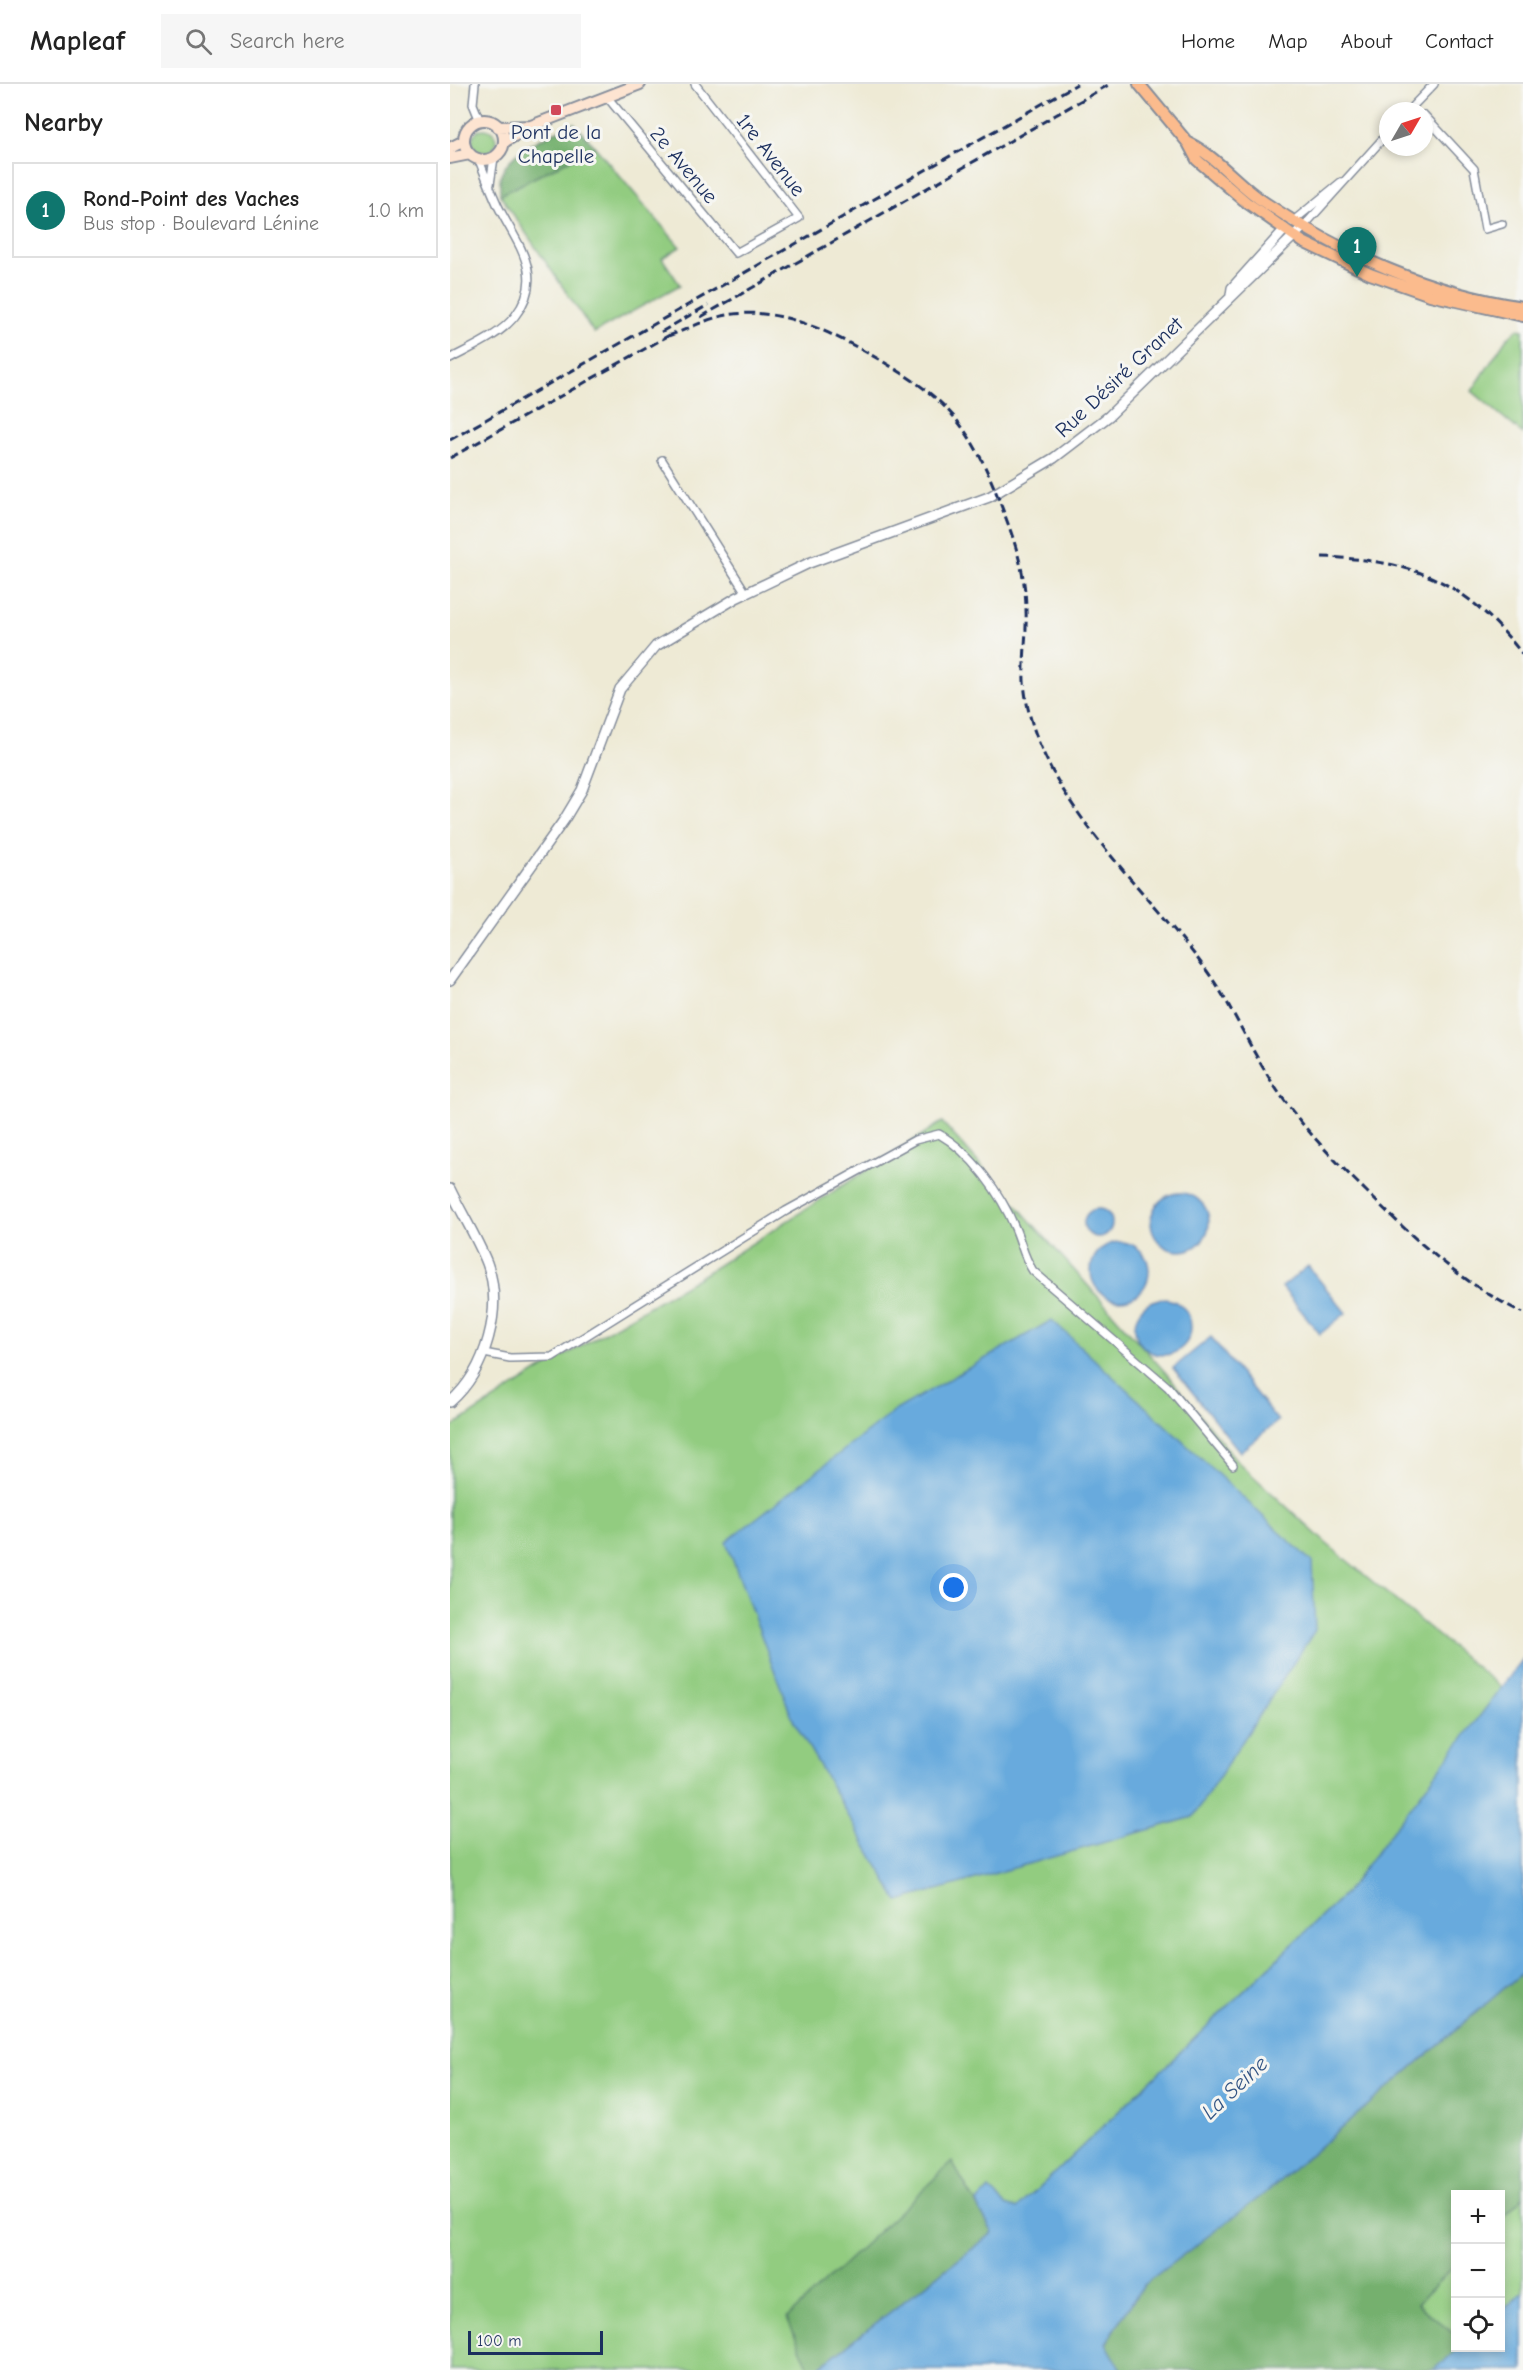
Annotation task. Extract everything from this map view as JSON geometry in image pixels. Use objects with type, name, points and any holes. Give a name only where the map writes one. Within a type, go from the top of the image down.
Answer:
[{"type":"main road","points":[[450,158],[494,158],[504,142],[531,126],[640,84]]},
{"type":"main road","points":[[1139,84],[1188,143],[1197,160],[1229,189],[1289,233],[1370,274],[1430,295],[1523,316]]},
{"type":"main road","points":[[474,157],[464,141],[467,130],[480,121],[486,121],[498,127],[531,126]]},
{"type":"main road","points":[[498,127],[504,142]]},
{"type":"main road","points":[[450,148],[464,141]]},
{"type":"main road","points":[[1188,143],[1202,150],[1256,197],[1298,224],[1352,253],[1448,290],[1523,307]]},
{"type":"street","points":[[475,84],[473,104],[480,121]]},
{"type":"street","name":"1re Avenue","points":[[695,84],[799,218],[736,253]]},
{"type":"street","points":[[1417,102],[1434,84]]},
{"type":"street","name":"2e Avenue","points":[[608,98],[736,253]]},
{"type":"street","points":[[1433,125],[1474,170],[1485,229],[1502,225]]},
{"type":"street","name":"Rue Désiré Granet","points":[[450,980],[564,820],[582,790],[609,710],[632,672],[666,638],[747,593],[824,557],[989,497],[1054,458],[1109,416],[1231,295],[1232,288],[1298,224],[1339,190],[1341,182],[1379,142]]},
{"type":"street","points":[[450,359],[491,336],[514,317],[528,290],[525,253],[474,157]]},
{"type":"street","points":[[490,184],[494,158]]},
{"type":"street","points":[[662,460],[747,593]]},
{"type":"street","points":[[484,1353],[510,1358],[552,1357],[786,1211],[915,1140],[939,1134],[952,1142],[986,1179],[1006,1208],[1017,1231],[1022,1253],[1033,1271],[1168,1387],[1233,1465]]},
{"type":"street","points":[[450,1189],[487,1264],[492,1283],[493,1302],[484,1353],[473,1376],[450,1402]]},
{"type":"green space","points":[[574,123],[595,147],[500,195],[501,175],[513,157],[532,143]]},
{"type":"green space","points":[[484,129],[492,133],[496,141],[492,149],[484,153],[476,149],[472,141],[476,133]]},
{"type":"green space","points":[[595,147],[680,247],[662,258],[680,285],[594,333],[500,195]]},
{"type":"green space","points":[[1517,329],[1523,330],[1523,434],[1472,391],[1506,339]]},
{"type":"green space","points":[[942,1122],[1166,1373],[1238,1462],[1327,1544],[1503,1689],[1344,1895],[1016,2210],[1006,2205],[989,2189],[976,2203],[952,2163],[788,2318],[810,2370],[450,2370],[450,1428],[540,1370],[701,1276]]},
{"type":"green space","points":[[1523,1972],[1523,2197],[1505,2216],[1505,2190],[1451,2190],[1451,2269],[1417,2304],[1451,2332],[1451,2352],[1455,2352],[1433,2370],[1121,2370],[1106,2344],[1143,2285],[1269,2190]]},
{"type":"green space","points":[[952,2162],[993,2233],[815,2370],[810,2370],[787,2318]]},
{"type":"green space","points":[[1523,2197],[1523,2292],[1505,2308],[1505,2244],[1505,2215]]},
{"type":"green space","points":[[1451,2269],[1451,2332],[1417,2304]]},
{"type":"water","points":[[1180,1193],[1196,1198],[1204,1206],[1209,1222],[1204,1238],[1196,1246],[1180,1251],[1164,1246],[1156,1238],[1151,1222],[1156,1206],[1164,1198]]},
{"type":"water","points":[[1098,1209],[1108,1213],[1112,1223],[1108,1233],[1098,1237],[1088,1233],[1084,1223],[1088,1213]]},
{"type":"water","points":[[1120,1242],[1131,1244],[1144,1255],[1149,1271],[1147,1282],[1136,1295],[1120,1300],[1109,1298],[1096,1287],[1091,1271],[1093,1260],[1104,1247]]},
{"type":"water","points":[[1308,1266],[1346,1313],[1320,1334],[1282,1287]]},
{"type":"water","points":[[1163,1299],[1174,1301],[1183,1307],[1189,1316],[1191,1327],[1189,1338],[1183,1347],[1174,1353],[1163,1355],[1152,1353],[1143,1347],[1137,1338],[1135,1327],[1137,1316],[1143,1307],[1152,1301]]},
{"type":"water","points":[[1052,1320],[1312,1562],[1315,1630],[1193,1817],[898,1901],[793,1720],[726,1542],[894,1411]]},
{"type":"water","points":[[1211,1337],[1278,1421],[1240,1452],[1173,1368]]},
{"type":"water","name":"La Seine","points":[[1523,1659],[1523,1972],[1269,2190],[1143,2285],[1106,2343],[1121,2370],[815,2370],[993,2233],[976,2203],[989,2189],[1006,2205],[1017,2209],[1344,1895]]},
{"type":"water","points":[[1523,2292],[1523,2370],[1433,2370],[1455,2352],[1505,2352],[1505,2308]]},
{"type":"railway","points":[[450,440],[1077,84]]},
{"type":"railway","points":[[701,317],[1110,84]]},
{"type":"railway","points":[[661,332],[708,305]]},
{"type":"railway","points":[[668,336],[715,318],[741,313],[778,316],[796,321],[831,334],[893,368],[917,383],[953,416],[967,435],[992,482],[1016,549],[1026,598],[1024,672],[1027,706],[1044,754],[1071,802],[1107,850],[1204,967],[1224,997],[1277,1090],[1319,1143],[1384,1209],[1439,1259],[1479,1288],[1523,1313]]},
{"type":"railway","points":[[450,458],[675,332]]},
{"type":"railway","points":[[1322,557],[1385,563],[1436,579],[1459,592],[1481,609],[1523,655]]},
{"type":"place","name":"Pont de la Chapelle","points":[[556,110]]},
{"type":"place","name":"Rond-Point des Vaches","points":[[1357,277]]}]
